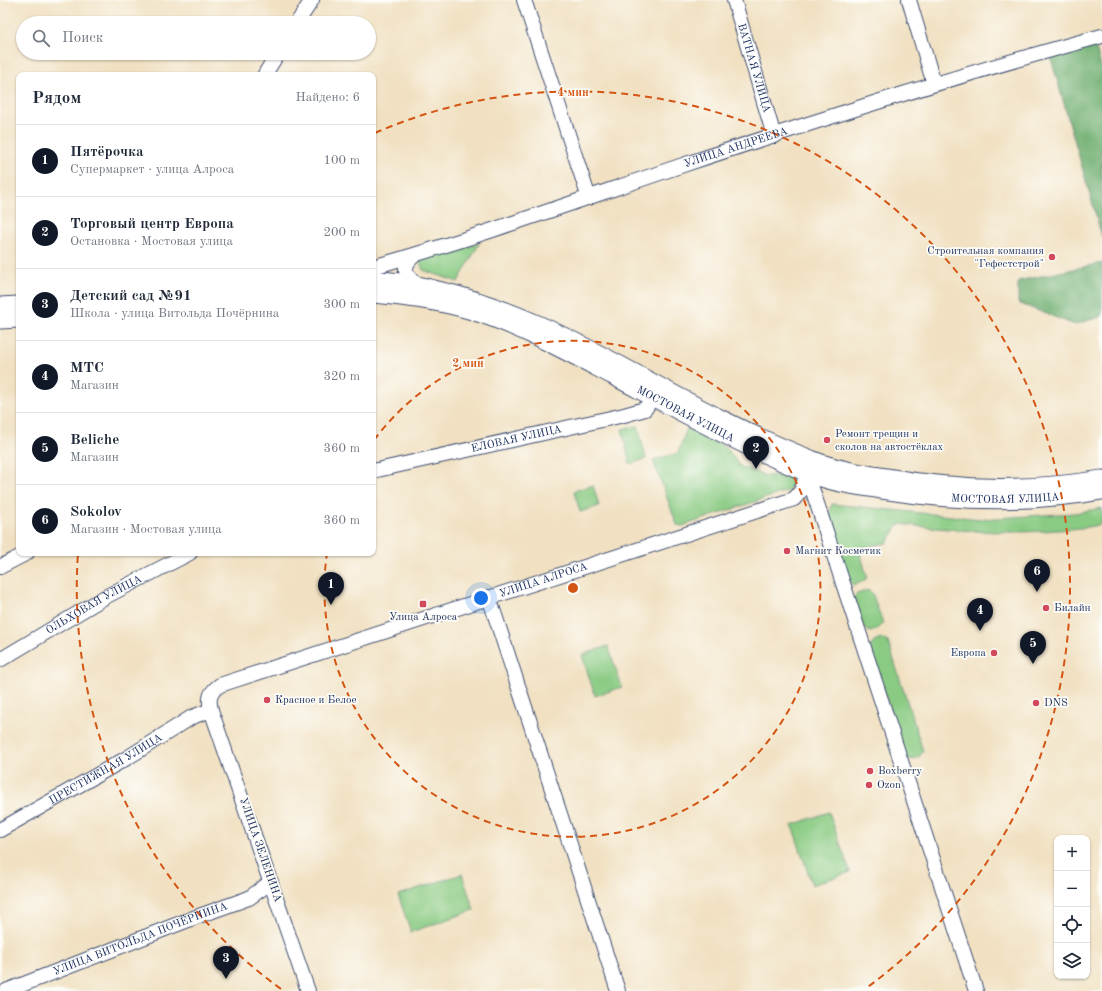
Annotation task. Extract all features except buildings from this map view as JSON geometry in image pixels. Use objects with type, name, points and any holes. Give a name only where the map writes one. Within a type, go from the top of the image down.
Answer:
[{"type":"main road","name":"МОСТОВАЯ УЛИЦА","points":[[376,280],[418,285],[474,299],[517,314],[570,338],[809,466],[834,482],[859,487],[957,500],[1031,500],[1102,491]]},
{"type":"main road","name":"МОСТОВАЯ УЛИЦА","points":[[376,294],[421,300],[464,309],[511,325],[565,350],[738,441],[809,466],[838,468],[924,484],[960,487],[1036,487],[1102,478]]},
{"type":"main road","points":[[0,306],[16,305]]},
{"type":"main road","points":[[0,320],[16,319]]},
{"type":"street","points":[[302,16],[312,0]]},
{"type":"street","points":[[524,0],[589,198]]},
{"type":"street","name":"ВАТНАЯ УЛИЦА","points":[[734,0],[774,136]]},
{"type":"street","points":[[909,0],[934,84]]},
{"type":"street","name":"УЛИЦА АНДРЕЕВА","points":[[376,266],[415,255],[983,68],[1102,36]]},
{"type":"street","points":[[266,72],[274,60]]},
{"type":"street","points":[[415,255],[408,262],[406,267],[409,280],[418,285]]},
{"type":"street","name":"ЕЛОВАЯ УЛИЦА","points":[[376,469],[624,415],[645,409],[653,397]]},
{"type":"street","points":[[809,466],[976,991]]},
{"type":"street","name":"УЛИЦА АЛРОСА","points":[[211,710],[209,697],[213,690],[220,685],[794,499],[801,491],[809,466]]},
{"type":"street","points":[[0,567],[21,556]]},
{"type":"street","name":"ОЛЬХОВАЯ УЛИЦА","points":[[0,660],[105,597],[184,556]]},
{"type":"street","points":[[489,597],[618,991]]},
{"type":"street","name":"ПРЕСТИЖНАЯ УЛИЦА","points":[[0,830],[127,758],[192,717],[211,710]]},
{"type":"street","name":"УЛИЦА ЗЕЛЕНИНА","points":[[211,710],[308,991]]},
{"type":"street","name":"УЛИЦА ВИТОЛЬДА ПОЧЁРНИНА","points":[[6,991],[249,898],[271,882]]},
{"type":"green space","points":[[1094,41],[1102,70],[1102,237],[1050,55]]},
{"type":"green space","points":[[479,244],[458,282],[423,270],[418,257]]},
{"type":"green space","points":[[1102,263],[1102,316],[1075,325],[1018,303],[1018,281]]},
{"type":"green space","points":[[638,426],[646,459],[630,464],[622,429]]},
{"type":"green space","points":[[687,428],[726,448],[740,466],[766,476],[785,475],[792,480],[790,490],[682,526],[677,525],[653,460],[678,453]]},
{"type":"green space","points":[[593,485],[599,506],[580,512],[574,491]]},
{"type":"green space","points":[[832,504],[981,519],[1075,513],[1102,508],[1102,524],[1074,529],[997,532],[899,524],[887,543],[859,548],[867,577],[864,581],[854,585],[849,582],[828,519]]},
{"type":"green space","points":[[868,590],[872,593],[883,623],[879,628],[871,632],[864,629],[854,597],[857,594]]},
{"type":"green space","points":[[883,639],[888,642],[923,751],[919,757],[912,760],[905,756],[870,647],[875,641]]},
{"type":"green space","points":[[608,646],[622,687],[595,696],[582,655]]},
{"type":"green space","points":[[829,812],[850,872],[812,885],[792,825]]},
{"type":"green space","points":[[462,874],[474,910],[411,932],[398,895]]},
{"type":"place","name":"Строительная компания \"Гефестстрой\"","points":[[1052,257]]},
{"type":"place","name":"Ремонт трещин и сколов на автостёклах","points":[[827,440]]},
{"type":"place","name":"Торговый центр Европа","points":[[756,469]]},
{"type":"place","name":"Магнит Косметик","points":[[787,551]]},
{"type":"place","name":"Sokolov","points":[[1037,592]]},
{"type":"place","name":"Улица Алроса","points":[[423,604]]},
{"type":"place","name":"Пятёрочка","points":[[331,605]]},
{"type":"place","name":"Билайн","points":[[1046,608]]},
{"type":"place","name":"МТС","points":[[980,631]]},
{"type":"place","name":"Европа","points":[[994,653]]},
{"type":"place","name":"Beliche","points":[[1033,664]]},
{"type":"place","name":"Красное и Белое","points":[[267,700]]},
{"type":"place","name":"DNS","points":[[1036,703]]},
{"type":"place","name":"Boxberry","points":[[870,771]]},
{"type":"place","name":"Ozon","points":[[869,785]]},
{"type":"place","name":"Детский сад №91","points":[[226,979]]}]
